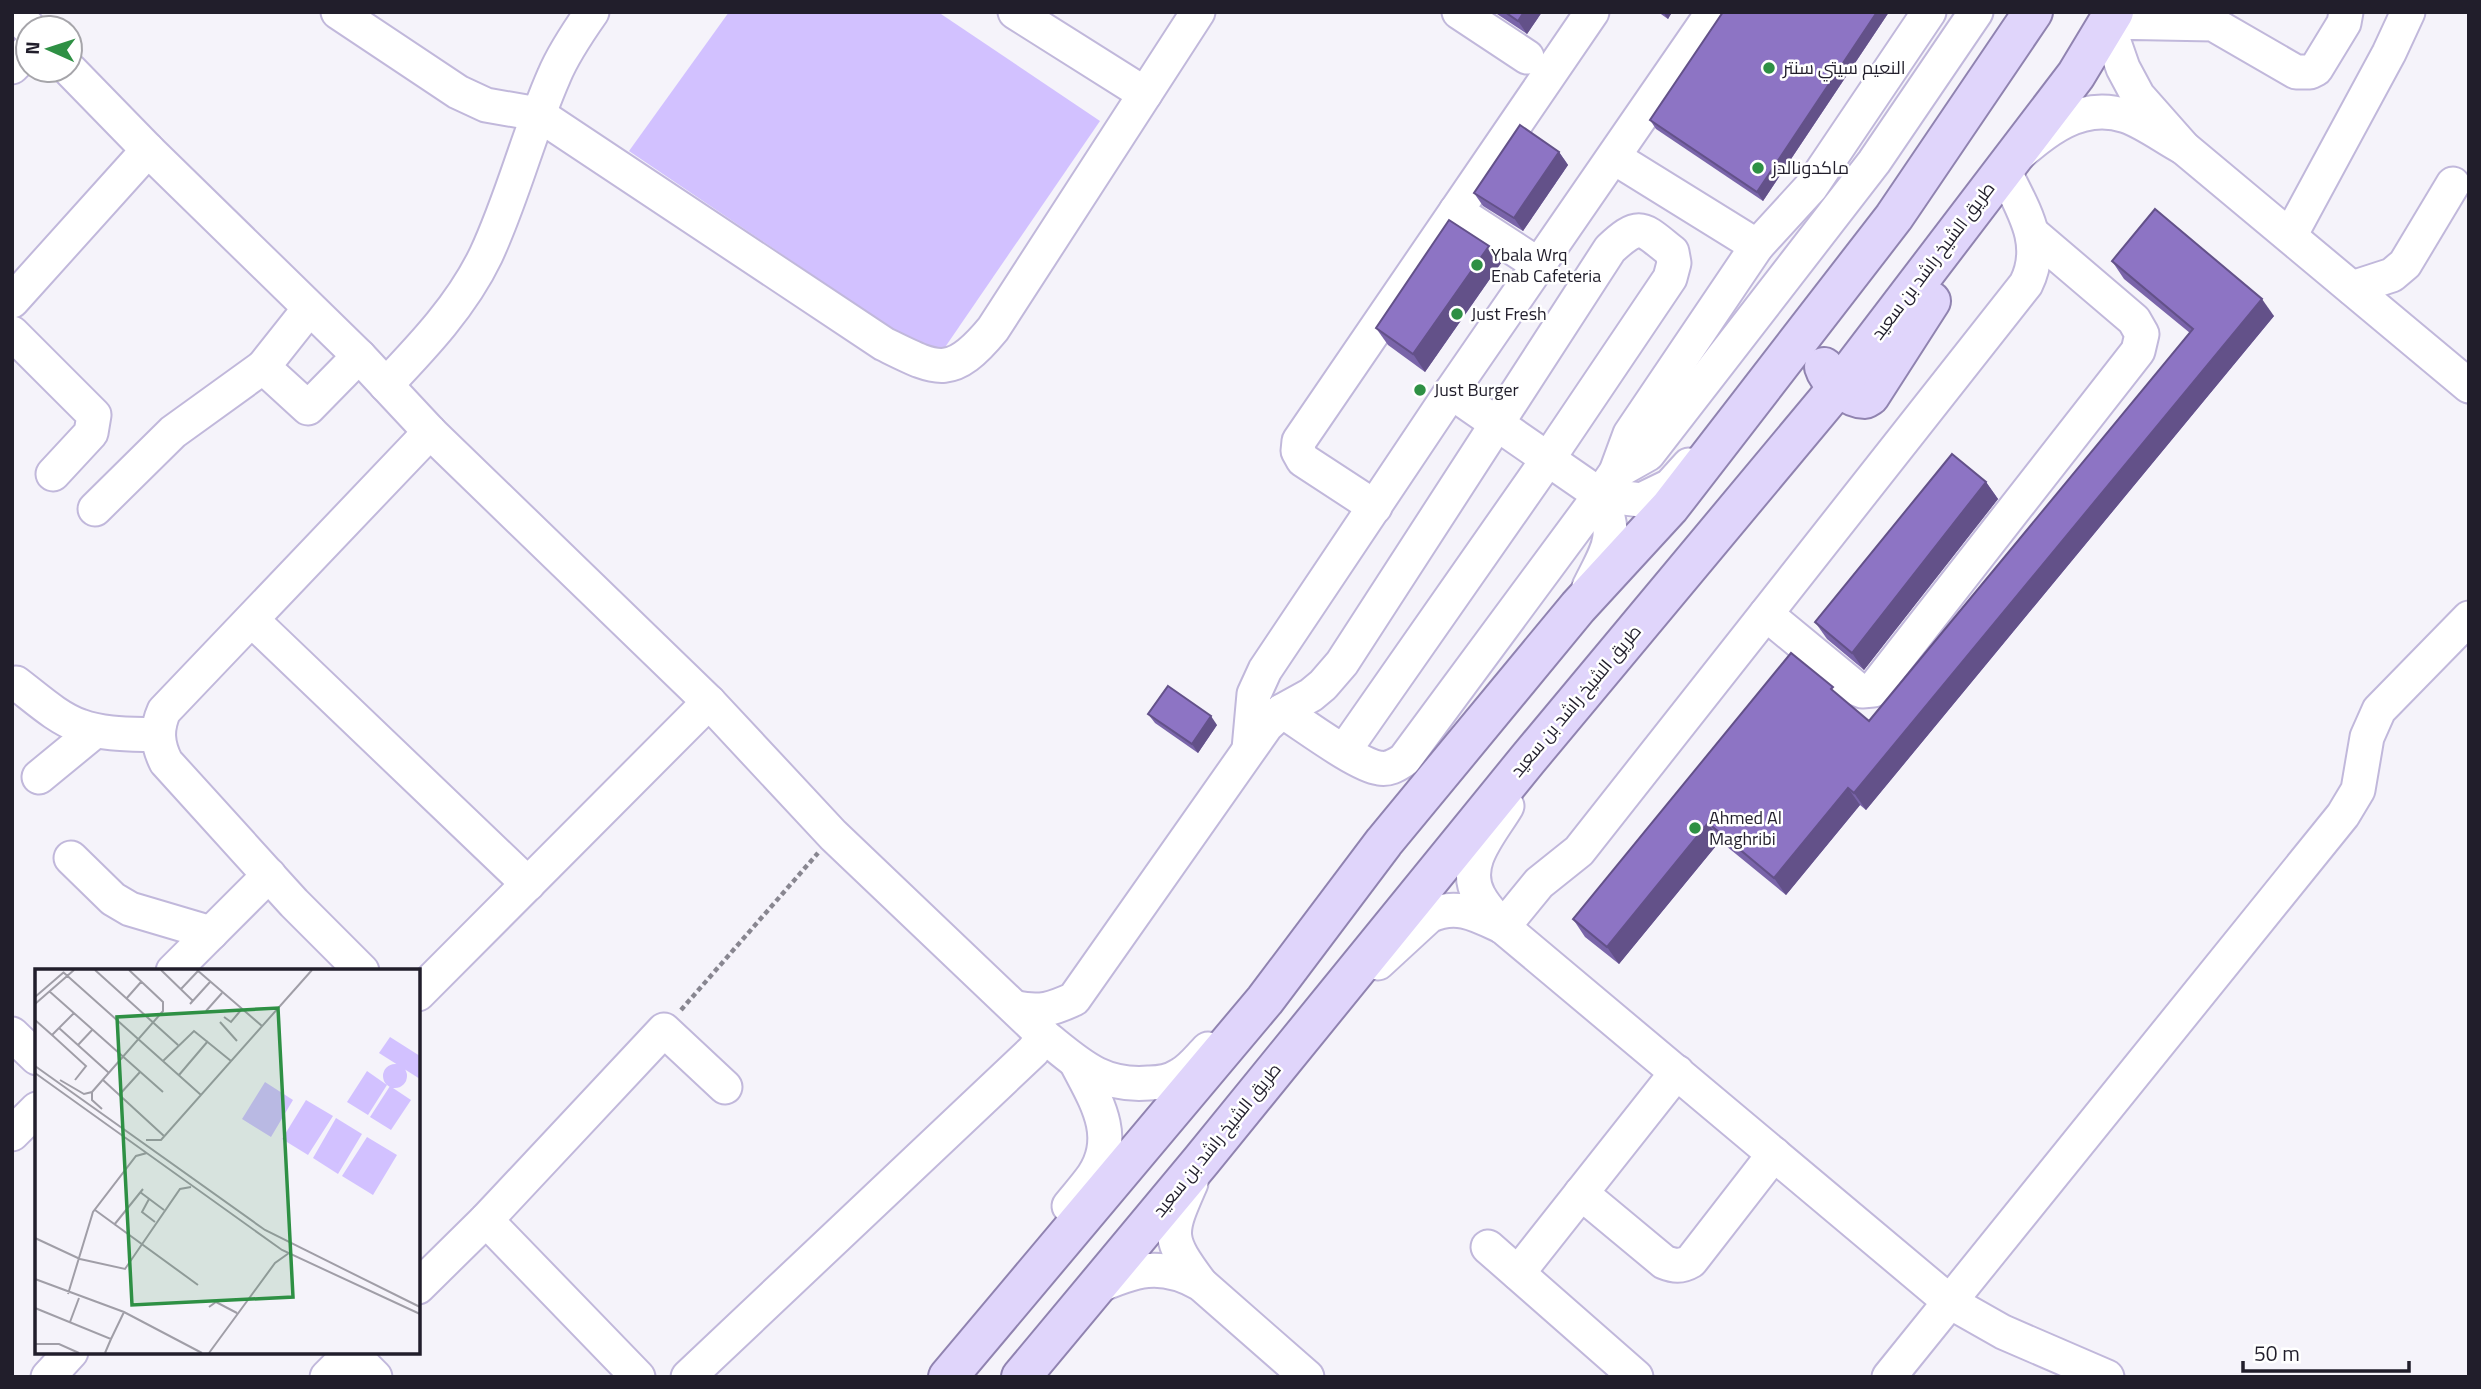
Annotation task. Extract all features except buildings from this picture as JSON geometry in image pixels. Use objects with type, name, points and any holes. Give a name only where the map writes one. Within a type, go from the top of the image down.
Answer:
[{"type":"main road","points":[[947,1377],[1265,1000],[1384,842],[1578,607],[1670,506],[1894,217],[2033,12]]},
{"type":"main road","name":"طريق الشيخ راشد بن سعيد","points":[[1021,1377],[1201,1161],[1528,759],[1839,386],[2076,75],[2110,17]]},
{"type":"main road","points":[[1839,386],[1827,376],[1824,364],[1892,274],[1896,253],[1894,217]]},
{"type":"main road","points":[[1344,985],[1410,878],[1409,863],[1398,849],[1384,842]]},
{"type":"street","points":[[338,12],[458,92],[486,105],[538,114],[884,344],[928,366],[953,365],[974,352],[993,330],[1198,12]]},
{"type":"street","points":[[386,385],[434,333],[462,297],[485,258],[503,217],[555,73],[592,12]]},
{"type":"street","points":[[1014,12],[1145,94]]},
{"type":"street","points":[[1459,12],[1527,57]]},
{"type":"street","points":[[1375,507],[1303,460],[1298,452],[1299,441],[1592,12]]},
{"type":"street","points":[[1249,749],[1254,695],[1265,670],[1451,392],[1615,158],[1713,12]]},
{"type":"street","points":[[1282,711],[1361,762],[1378,768],[1392,768],[1404,760],[1608,484],[1630,434],[1757,246],[1811,187],[1929,12]]},
{"type":"street","points":[[1608,484],[1648,454],[1874,162],[1976,12]]},
{"type":"street","points":[[2346,12],[2344,23],[2316,69],[2310,72],[2288,69],[2216,18],[2110,17],[2123,68],[2138,96],[2184,148],[2469,386]]},
{"type":"street","points":[[2290,236],[2389,53],[2408,12]]},
{"type":"street","points":[[84,84],[148,150],[359,356],[430,432],[709,702],[834,835],[1063,1051],[1105,1080],[1134,1084],[1171,1079],[1191,1067],[1237,1017],[1265,1000]]},
{"type":"street","points":[[1503,927],[1539,883],[1579,851],[2026,284],[2035,259],[2035,246],[2032,233],[2003,168],[2045,132],[2072,116],[2099,112],[2126,116],[2184,148]]},
{"type":"street","points":[[12,301],[148,150]]},
{"type":"street","points":[[1615,158],[1757,246]]},
{"type":"street","points":[[2352,288],[2392,275],[2405,264],[2453,184]]},
{"type":"street","points":[[1456,211],[1539,265]]},
{"type":"street","points":[[1013,1298],[1024,1267],[1093,1176],[1103,1153],[1105,1139],[1098,1102],[1063,1051],[1074,999],[1266,726],[1282,711],[1311,695],[1342,663],[1610,249],[1627,233],[1637,230],[1647,232],[1672,252],[1674,263],[1670,278],[1548,459],[1344,751]]},
{"type":"street","points":[[1766,614],[1857,688],[1868,692],[1873,690],[2138,351],[2141,334],[2134,320],[2032,233]]},
{"type":"street","points":[[95,509],[173,432],[263,367],[309,309]]},
{"type":"street","points":[[12,332],[94,415],[91,433],[52,474]]},
{"type":"street","points":[[263,367],[308,408],[359,356]]},
{"type":"street","points":[[1451,392],[1548,459],[1641,500],[1670,486],[1765,384]]},
{"type":"street","points":[[360,969],[269,875],[166,762],[157,735],[164,710],[430,432]]},
{"type":"street","points":[[1578,607],[1602,561],[1612,532],[1608,484]]},
{"type":"street","points":[[1889,1377],[2343,815],[2358,790],[2367,737],[2379,710],[2469,618]]},
{"type":"street","points":[[252,620],[528,884]]},
{"type":"street","points":[[16,683],[62,718],[95,730],[157,735]]},
{"type":"street","points":[[420,992],[709,702]]},
{"type":"street","points":[[39,777],[95,730]]},
{"type":"street","points":[[1528,759],[1515,792],[1477,855],[1473,868],[1478,895],[1503,927],[1950,1302],[2003,1332],[2107,1377]]},
{"type":"street","points":[[71,858],[113,899],[130,909],[211,933]]},
{"type":"street","points":[[175,969],[269,875]]},
{"type":"street","points":[[1344,985],[1374,967],[1429,916],[1438,912],[1466,910],[1503,927]]},
{"type":"street","points":[[1016,1008],[1036,1012],[1074,999]]},
{"type":"street","points":[[420,1285],[486,1220],[664,1030],[725,1087]]},
{"type":"street","points":[[12,1034],[35,1056]]},
{"type":"street","points":[[702,1372],[1032,1051],[1063,1051]]},
{"type":"street","points":[[1518,1273],[1677,1072]]},
{"type":"street","points":[[12,1134],[35,1111]]},
{"type":"street","points":[[1581,1193],[1664,1262],[1672,1266],[1684,1266],[1691,1261],[1774,1154]]},
{"type":"street","points":[[1201,1161],[1174,1222],[1174,1233],[1175,1245],[1201,1284]]},
{"type":"street","points":[[486,1220],[638,1377]]},
{"type":"street","points":[[1488,1247],[1636,1377]]},
{"type":"street","points":[[1094,1289],[1140,1270],[1185,1275],[1201,1284],[1307,1377]]},
{"type":"street","points":[[48,1377],[69,1354]]},
{"type":"street","points":[[327,1377],[350,1354]]},
{"type":"street","points":[[352,1354],[375,1377]]},
{"type":"path","points":[[664,1030],[834,835]]},
{"type":"shaded area","points":[[729,12],[938,12],[1100,121],[937,359],[629,151]]},
{"type":"place","name":"النعيم سيتي سنتر","points":[[1769,68]]},
{"type":"place","name":"ماكدونالدز","points":[[1758,168]]},
{"type":"place","name":"Ybala Wrq Enab Cafeteria","points":[[1477,265]]},
{"type":"place","name":"Just Fresh","points":[[1457,314]]},
{"type":"place","name":"Just Burger","points":[[1420,390]]},
{"type":"place","name":"Ahmed Al Maghribi","points":[[1695,828]]}]
